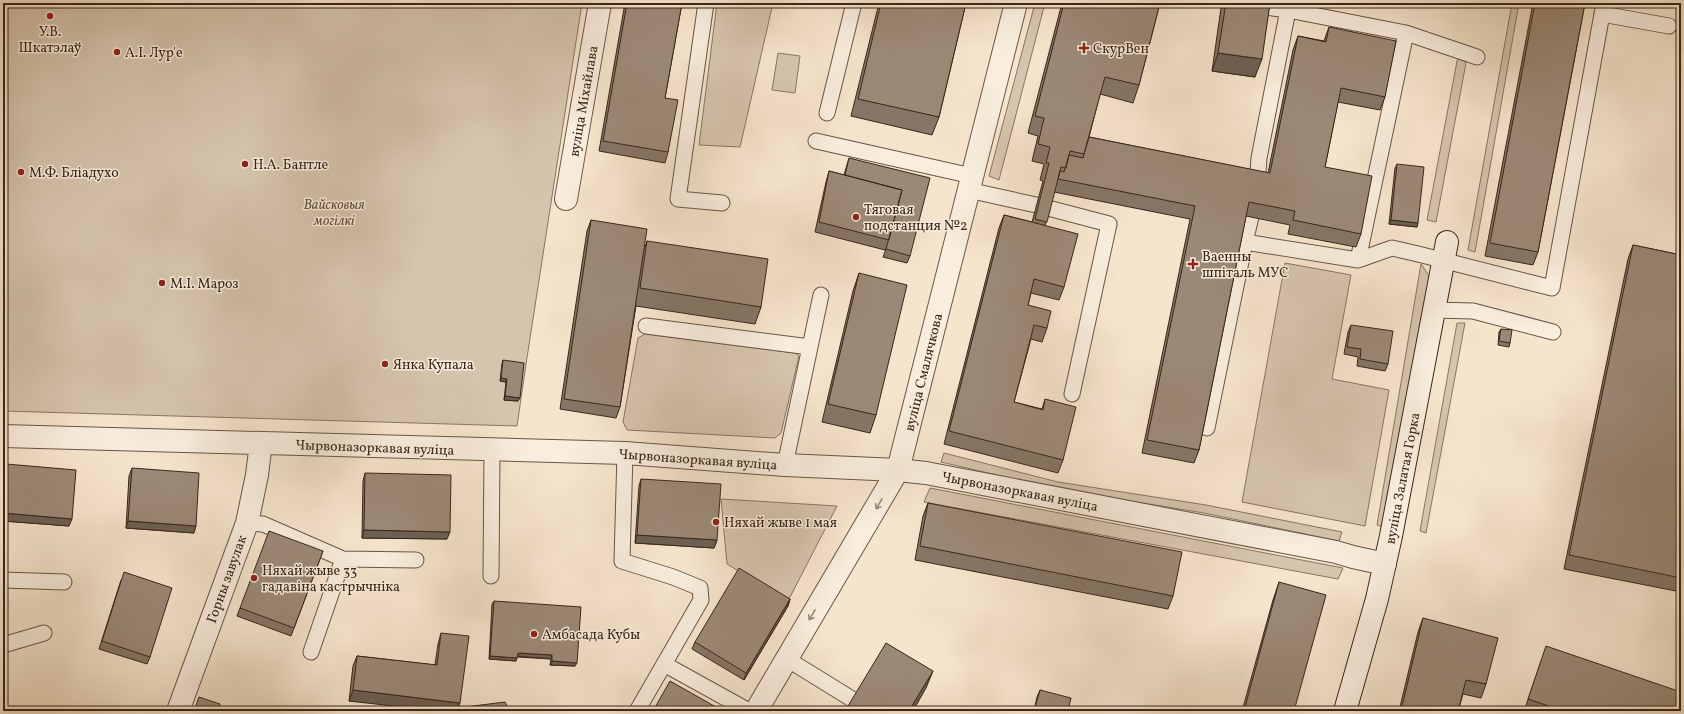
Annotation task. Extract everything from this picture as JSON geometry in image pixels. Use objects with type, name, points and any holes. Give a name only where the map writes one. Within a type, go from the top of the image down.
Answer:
[{"type":"street","name":"вуліца Міхайлава","points":[[566,199],[600,3]]},
{"type":"street","name":"вуліца Смалячкова","points":[[756,711],[898,470],[1016,3]]},
{"type":"street","name":"вуліца Залатая Горка","points":[[1345,711],[1377,599],[1393,529],[1445,251]]},
{"type":"street","name":"Чырвоназоркавая вуліца","points":[[3,436],[625,453],[785,465],[898,470],[926,473],[1187,522],[1336,552],[1353,558],[1385,564]]},
{"type":"street","name":"Горны завулак","points":[[178,711],[247,523],[257,475],[261,443]]},
{"type":"lane","points":[[706,3],[678,199],[722,203]]},
{"type":"lane","points":[[827,113],[854,3]]},
{"type":"lane","points":[[1234,3],[1288,10],[1406,33],[1477,57]]},
{"type":"lane","points":[[1245,242],[1358,260],[1392,248],[1418,254],[1445,251],[1552,288],[1603,8],[1669,26]]},
{"type":"lane","points":[[1257,185],[1259,158],[1288,10]]},
{"type":"lane","points":[[1358,260],[1406,33]]},
{"type":"lane","points":[[816,141],[970,183],[1042,207],[1109,224],[1072,394]]},
{"type":"lane","points":[[1207,428],[1251,217]]},
{"type":"lane","points":[[785,465],[821,295]]},
{"type":"lane","points":[[1433,310],[1473,312],[1553,332]]},
{"type":"lane","points":[[646,326],[810,347]]},
{"type":"lane","points":[[491,576],[492,450]]},
{"type":"lane","points":[[625,453],[622,561],[673,577],[700,588],[701,600],[637,711]]},
{"type":"lane","points":[[247,523],[263,524],[343,559],[416,560]]},
{"type":"lane","points":[[311,652],[343,559]]},
{"type":"lane","points":[[3,580],[64,582]]},
{"type":"lane","points":[[3,645],[44,633]]},
{"type":"lane","points":[[787,659],[855,701]]},
{"type":"lane","points":[[664,664],[749,711]]},
{"type":"green space","name":"Вайсковыя могілкі","points":[[3,3],[582,3],[517,426],[3,411]]},
{"type":"green space","points":[[717,3],[773,3],[740,147],[699,145]]},
{"type":"green space","points":[[1035,3],[1045,3],[999,180],[989,176]]},
{"type":"green space","points":[[1512,3],[1519,3],[1475,252],[1468,250]]},
{"type":"green space","points":[[778,53],[800,56],[795,93],[772,90]]},
{"type":"green space","points":[[1458,56],[1466,63],[1436,222],[1427,220]]},
{"type":"green space","points":[[1285,263],[1351,275],[1332,379],[1389,390],[1365,526],[1242,502]]},
{"type":"green space","points":[[1421,264],[1430,277],[1383,527],[1377,525]]},
{"type":"green space","points":[[1457,323],[1465,323],[1426,533],[1420,531]]},
{"type":"green space","points":[[645,334],[795,353],[799,356],[781,433],[775,438],[627,430],[623,422],[638,338]]},
{"type":"green space","points":[[944,453],[1058,482],[1206,505],[1342,532],[1339,541],[1204,513],[1057,489],[941,462]]},
{"type":"green space","points":[[930,488],[1343,568],[1338,579],[924,502]]},
{"type":"green space","points":[[721,499],[837,506],[788,601],[727,564]]},
{"type":"building","points":[[627,3],[682,3],[665,98],[678,100],[668,152],[603,141]]},
{"type":"building","points":[[881,3],[966,3],[939,117],[858,99]]},
{"type":"building","points":[[1064,3],[1160,3],[1139,85],[1105,77],[1084,154],[1070,151],[1066,168],[1061,167],[1047,222],[1035,219],[1049,163],[1046,163],[1050,147],[1038,144],[1044,118],[1035,116]]},
{"type":"building","points":[[1226,3],[1270,3],[1262,59],[1218,53]]},
{"type":"building","points":[[1535,3],[1585,3],[1538,252],[1490,243]]},
{"type":"building","points":[[1329,27],[1396,41],[1385,97],[1341,88],[1325,167],[1372,176],[1361,234],[1293,220],[1295,211],[1249,202],[1199,450],[1147,440],[1195,206],[1058,179],[1060,171],[1064,172],[1069,155],[1083,158],[1089,137],[1270,173],[1298,36],[1326,42]]},
{"type":"building","points":[[849,158],[930,178],[910,256],[886,249],[902,190],[845,175]]},
{"type":"building","points":[[1397,164],[1424,167],[1418,223],[1391,220]]},
{"type":"building","name":"Тяговая подстанция №2","points":[[829,171],[902,190],[889,240],[819,222]]},
{"type":"building","points":[[1004,215],[1078,234],[1064,287],[1034,279],[1028,305],[1051,311],[1047,328],[1034,325],[1014,402],[1043,410],[1045,399],[1076,407],[1063,460],[949,431]]},
{"type":"building","points":[[591,220],[647,229],[620,407],[564,399]]},
{"type":"building","points":[[647,241],[768,259],[761,307],[640,288]]},
{"type":"building","points":[[1633,245],[1681,255],[1681,578],[1569,555]]},
{"type":"building","points":[[859,273],[907,285],[876,415],[828,404]]},
{"type":"building","points":[[1351,325],[1393,331],[1388,364],[1360,359],[1361,349],[1347,347]]},
{"type":"building","points":[[1501,329],[1512,330],[1510,343],[1499,341]]},
{"type":"building","points":[[503,360],[524,363],[520,398],[505,396],[507,379],[501,378]]},
{"type":"building","points":[[6,464],[76,470],[72,519],[3,513]]},
{"type":"building","points":[[132,468],[199,473],[196,526],[128,521]]},
{"type":"building","points":[[365,473],[451,475],[450,532],[364,530]]},
{"type":"building","points":[[641,479],[721,484],[717,540],[637,535]]},
{"type":"building","points":[[928,503],[1182,552],[1173,596],[920,546]]},
{"type":"building","points":[[269,531],[323,551],[294,628],[240,608]]},
{"type":"building","points":[[739,568],[790,599],[746,673],[695,642]]},
{"type":"building","points":[[124,572],[172,588],[150,657],[102,641]]},
{"type":"building","points":[[1279,582],[1326,595],[1294,711],[1244,711]]},
{"type":"building","name":"Амбасада Кубы","points":[[494,601],[581,607],[577,663],[552,661],[552,655],[518,653],[517,658],[490,656]]},
{"type":"building","points":[[1423,618],[1498,638],[1486,684],[1466,680],[1458,711],[1401,711]]},
{"type":"building","points":[[441,633],[469,636],[460,703],[353,690],[357,656],[437,665]]},
{"type":"building","points":[[886,643],[933,671],[909,711],[845,711]]},
{"type":"building","points":[[1546,646],[1681,692],[1681,711],[1563,711],[1528,699]]},
{"type":"building","points":[[670,681],[723,711],[653,711]]},
{"type":"building","points":[[1040,690],[1071,698],[1068,711],[1034,711]]},
{"type":"building","points":[[199,697],[220,704],[217,711],[194,711]]},
{"type":"building","points":[[505,702],[510,711],[455,711],[457,708]]},
{"type":"place","name":"У.В. Шкатэлаў","points":[[50,16]]},
{"type":"place","name":"СкурВен","points":[[1084,48]]},
{"type":"place","name":"А.І. Лур'е","points":[[117,52]]},
{"type":"place","name":"Н.А. Бантле","points":[[245,164]]},
{"type":"place","name":"М.Ф. Бліадухо","points":[[21,172]]},
{"type":"place","name":"Тяговая подстанция №2","points":[[856,217]]},
{"type":"place","name":"Ваенны шпіталь МУС","points":[[1193,264]]},
{"type":"place","name":"М.І. Мароз","points":[[162,283]]},
{"type":"place","name":"Янка Купала","points":[[385,364]]},
{"type":"place","name":"Няхай жыве 1 мая","points":[[716,522]]},
{"type":"place","name":"Няхай жыве 33 гадавіна кастрычніка","points":[[254,578]]},
{"type":"place","name":"Амбасада Кубы","points":[[534,634]]}]
